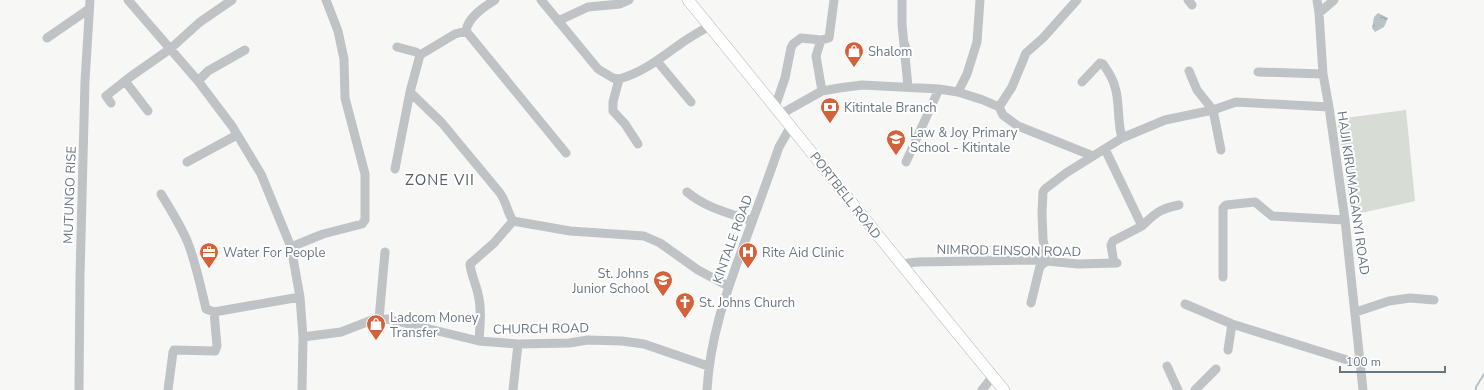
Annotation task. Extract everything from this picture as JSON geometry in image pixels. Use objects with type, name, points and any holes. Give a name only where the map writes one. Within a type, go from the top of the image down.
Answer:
[{"type":"main road","name":"PORTBELL ROAD","points":[[688,0],[1004,390]]},
{"type":"street","points":[[128,0],[198,81],[238,135],[261,174],[291,248],[300,297],[304,337],[302,390]]},
{"type":"street","points":[[110,103],[106,96],[170,49],[200,22],[232,0]]},
{"type":"street","points":[[495,0],[471,19],[466,27],[466,31],[566,153]]},
{"type":"street","points":[[541,0],[598,69],[613,78],[619,79],[657,61],[709,26]]},
{"type":"street","points":[[558,21],[588,7],[620,4],[629,0]]},
{"type":"street","points":[[778,110],[793,44],[801,38],[821,40],[830,38],[834,0]]},
{"type":"street","points":[[902,0],[902,24],[908,87]]},
{"type":"street","points":[[958,92],[967,74],[977,42],[980,0]]},
{"type":"street","points":[[999,107],[1012,87],[1026,53],[1043,38],[1077,0]]},
{"type":"street","name":"HAJJI KIRUMAGANYI ROAD","points":[[1317,0],[1323,74],[1345,220],[1356,312],[1363,390]]},
{"type":"street","points":[[1319,13],[1334,0]]},
{"type":"street","points":[[291,248],[323,234],[362,224],[365,220],[364,174],[344,98],[344,59],[338,31],[329,1]]},
{"type":"street","points":[[47,38],[90,4]]},
{"type":"street","name":"MUTUNGO RISE","points":[[78,390],[83,170],[90,4]]},
{"type":"street","points":[[395,168],[410,92],[420,56],[455,34],[466,31]]},
{"type":"street","points":[[821,40],[816,56],[822,91]]},
{"type":"street","points":[[397,47],[416,52],[420,56]]},
{"type":"street","points":[[198,81],[208,71],[245,50]]},
{"type":"street","points":[[657,61],[691,102]]},
{"type":"street","points":[[1082,82],[1100,64],[1103,64],[1109,72],[1115,86],[1119,126],[1122,138]]},
{"type":"street","points":[[1189,71],[1197,90],[1213,110],[1221,150]]},
{"type":"street","points":[[1258,72],[1323,74]]},
{"type":"street","points":[[619,79],[613,102],[613,111],[625,124],[638,144]]},
{"type":"street","points":[[125,81],[148,111]]},
{"type":"street","points":[[778,110],[822,91],[862,85],[939,89],[958,92],[983,100],[999,107],[1003,115],[1018,126],[1093,156]]},
{"type":"street","points":[[906,162],[939,89]]},
{"type":"street","points":[[410,92],[442,123],[500,193],[505,200],[509,215],[513,221],[570,231],[644,236],[660,243],[698,270],[728,286]]},
{"type":"street","points":[[1031,303],[1033,301],[1040,266],[1047,261],[1043,239],[1043,192],[1045,188],[1055,180],[1122,138],[1165,120],[1213,110],[1236,102],[1329,107]]},
{"type":"street","name":"KINTALE ROAD","points":[[707,390],[708,366],[720,313],[728,286],[780,147],[791,126]]},
{"type":"street","points":[[187,162],[238,135]]},
{"type":"street","points":[[1105,149],[1142,226],[1156,212],[1167,207],[1179,205]]},
{"type":"street","points":[[687,192],[695,199],[709,206],[752,221]]},
{"type":"street","points":[[161,194],[178,222],[188,244],[196,268],[206,309],[214,312],[300,297]]},
{"type":"street","points":[[1223,277],[1223,208],[1226,205],[1255,202],[1267,214],[1272,216],[1345,220]]},
{"type":"street","points":[[480,341],[478,294],[470,264],[494,243],[513,221]]},
{"type":"street","name":"NIMROD EINSON ROAD","points":[[902,265],[918,262],[1047,261],[1078,264],[1116,263],[1110,245],[1113,241],[1142,226]]},
{"type":"street","points":[[379,319],[385,252]]},
{"type":"street","points":[[1356,312],[1389,301],[1410,298],[1434,300]]},
{"type":"street","points":[[1185,304],[1232,324],[1360,364]]},
{"type":"street","points":[[168,390],[174,350],[215,351],[217,346],[214,312]]},
{"type":"street","name":"CHURCH ROAD","points":[[304,337],[341,332],[372,320],[388,319],[480,341],[518,344],[570,343],[588,340],[622,341],[644,344],[708,366]]},
{"type":"street","points":[[1228,350],[1232,324]]},
{"type":"street","points":[[513,390],[518,344]]},
{"type":"street","points":[[1168,366],[1178,390]]},
{"type":"street","points":[[1196,390],[1216,369]]},
{"type":"street","points":[[982,390],[993,376]]},
{"type":"shaded area","points":[[1406,110],[1415,201],[1352,215],[1337,119]]},
{"type":"water","points":[[1378,13],[1388,18],[1384,27],[1375,32],[1372,28],[1374,17]]},
{"type":"waterway","points":[[908,43],[911,53]]},
{"type":"waterway","points":[[1476,390],[1476,387],[1484,374]]},
{"type":"place","name":"Shalom","points":[[854,68]]},
{"type":"place","name":"Kitintale Branch","points":[[830,124]]},
{"type":"place","name":"Law & Joy Primary School - Kitintale","points":[[896,156]]},
{"type":"place","name":"Water For People","points":[[209,269]]},
{"type":"place","name":"Rite Aid Clinic","points":[[748,269]]},
{"type":"place","name":"St. Johns Junior School","points":[[663,297]]},
{"type":"place","name":"St. Johns Church","points":[[685,319]]},
{"type":"place","name":"Ladcom Money Transfer","points":[[376,341]]},
{"type":"district","name":"ZONE VII","points":[[440,180]]}]
